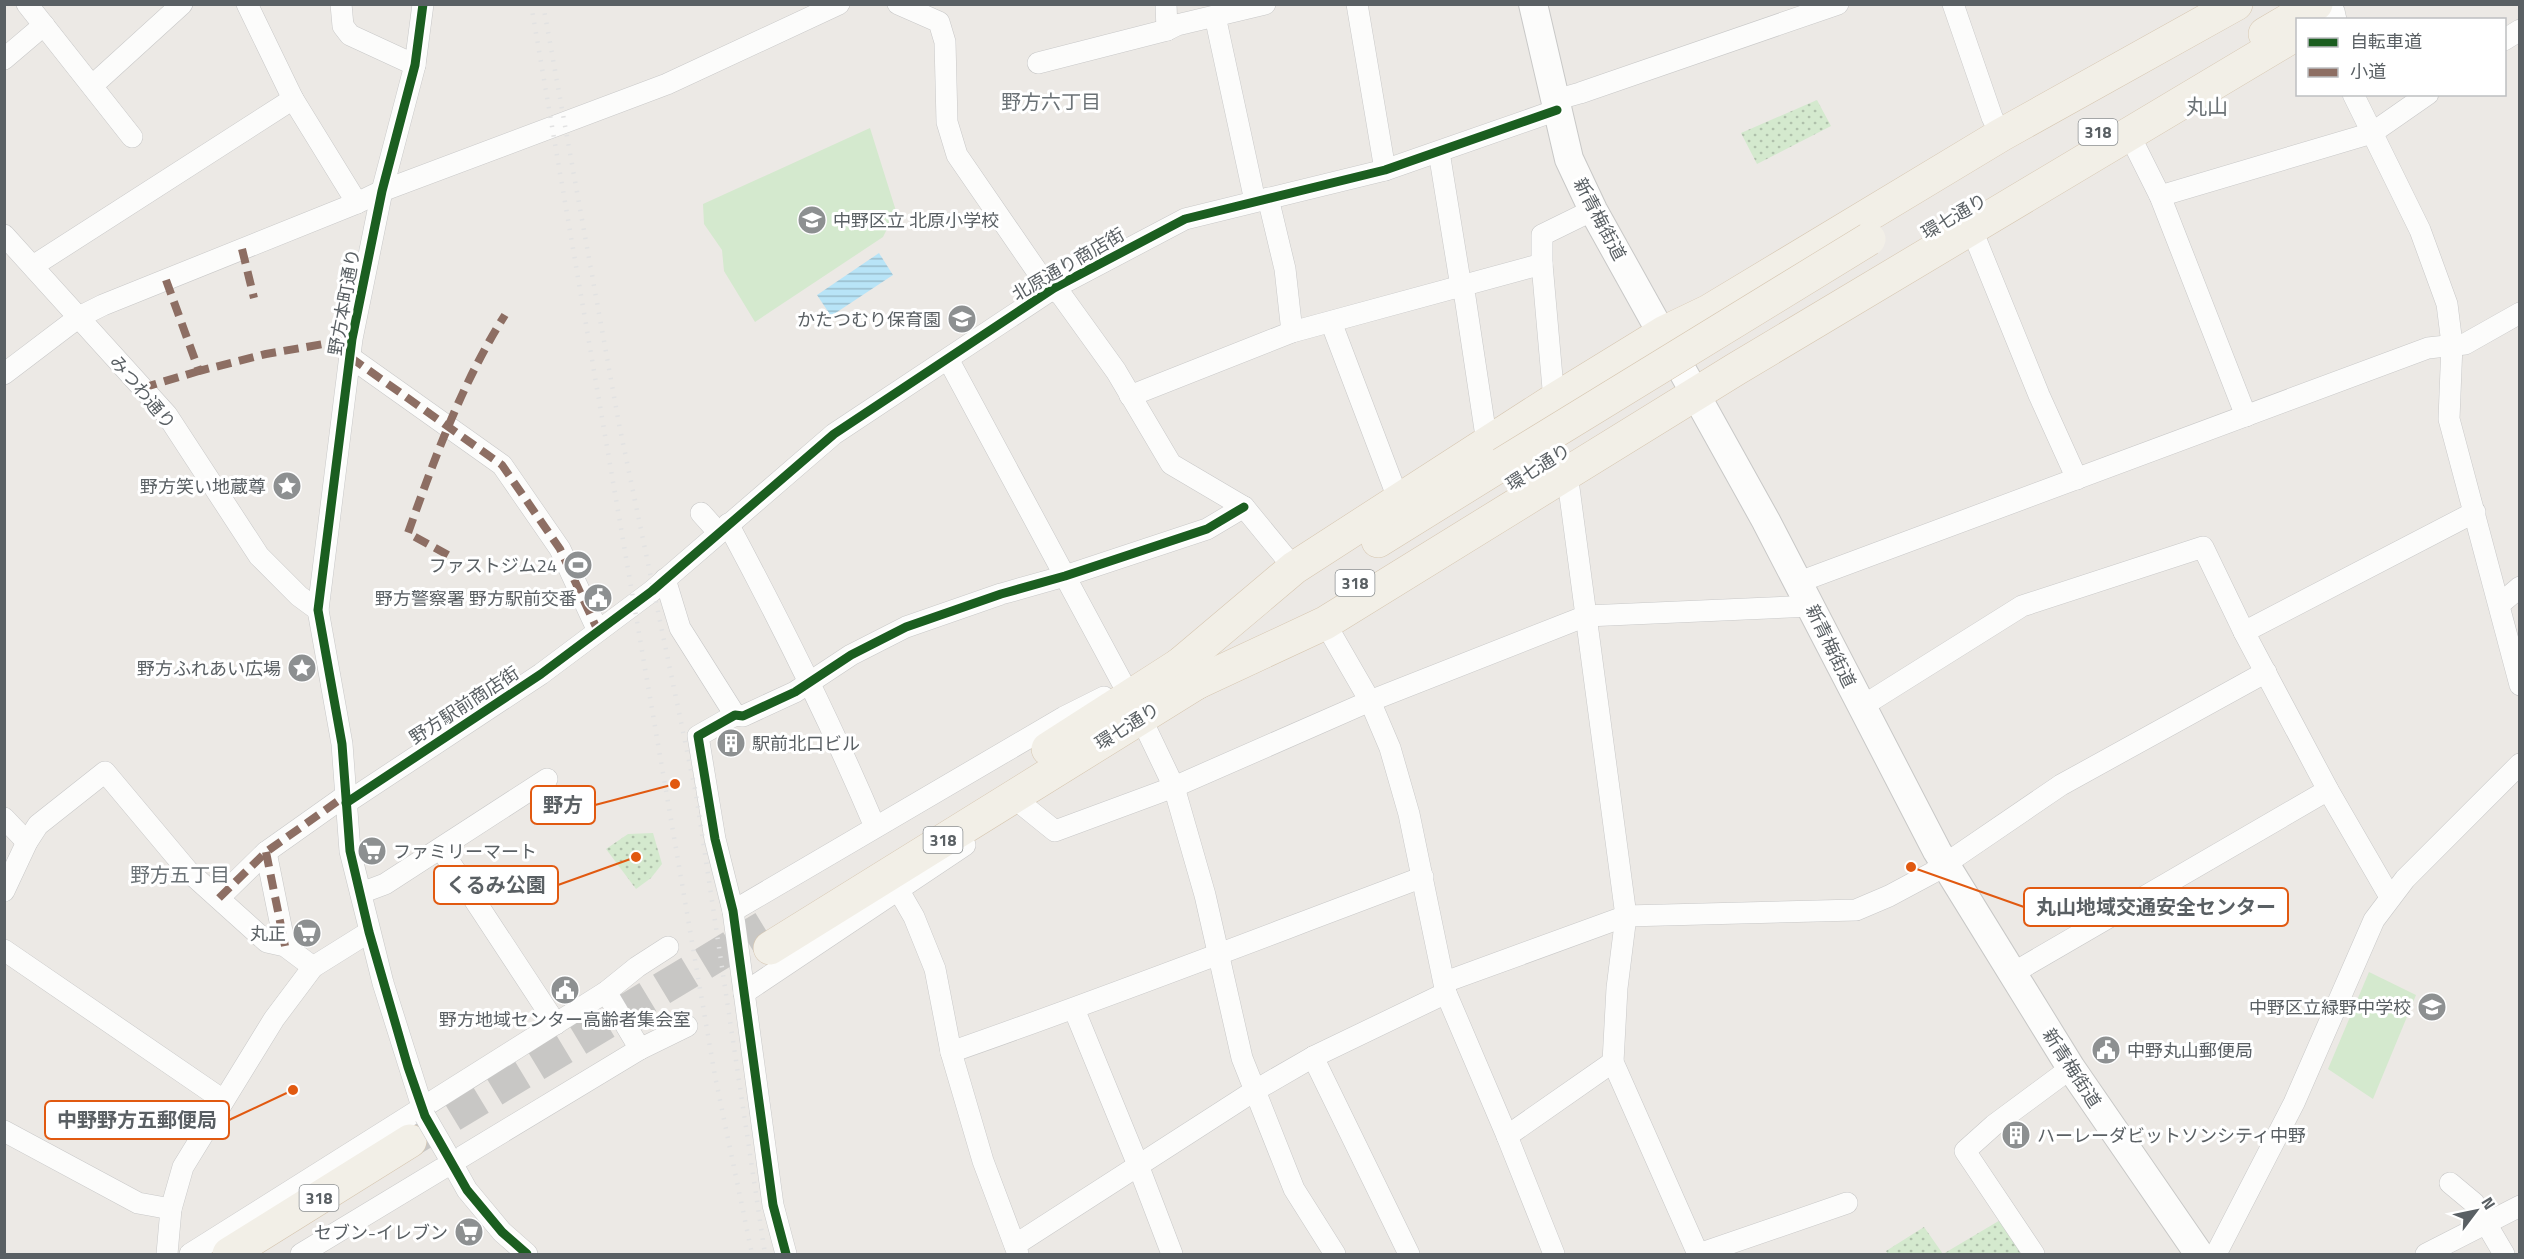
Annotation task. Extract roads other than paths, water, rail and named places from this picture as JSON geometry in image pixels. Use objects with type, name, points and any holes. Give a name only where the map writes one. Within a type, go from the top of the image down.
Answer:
[{"type":"main road","name":"新青梅街道","points":[[1533,4],[1569,159],[1593,210],[1663,333],[1805,594],[1861,706],[1946,864],[2071,1068],[2199,1254]]},
{"type":"main road","points":[[1186,675],[1294,568],[1399,501],[1502,462],[1554,400],[1663,333],[1709,311],[2001,135],[2236,4]]},
{"type":"main road","name":"環七通り","points":[[1875,249],[2264,4]]},
{"type":"main road","name":"環七通り","points":[[767,937],[1186,675],[1502,462],[1875,249],[2296,29]]},
{"type":"main road","points":[[1186,675],[1325,623],[1890,276],[1972,230],[2296,34]]},
{"type":"main road","name":"318","points":[[228,1254],[429,1140]]},
{"type":"main road","name":"318","points":[[262,1254],[429,1140]]},
{"type":"street","points":[[27,4],[132,136]]},
{"type":"street","points":[[93,85],[182,4]]},
{"type":"street","points":[[247,4],[293,99],[357,203]]},
{"type":"street","points":[[340,4],[343,26],[350,36],[415,65]]},
{"type":"street","name":"野方本町通り","points":[[423,4],[415,65],[382,191],[350,357],[318,610],[342,744],[350,851],[369,932],[429,1140],[502,1232],[527,1254]]},
{"type":"street","points":[[4,374],[79,317],[103,305],[382,191],[667,84],[839,4]]},
{"type":"street","points":[[898,4],[943,20],[947,122],[957,155],[1043,280],[1054,288],[1116,371],[1171,464],[1244,507],[1294,568]]},
{"type":"street","points":[[1166,4],[1167,30]]},
{"type":"street","points":[[1038,63],[1167,30],[1177,25],[1265,4]]},
{"type":"street","points":[[1357,4],[1385,170]]},
{"type":"street","name":"北原通り商店街","points":[[665,579],[834,434],[1054,288],[1185,219],[1385,170],[1439,152],[1556,105],[1580,93],[1838,4]]},
{"type":"street","points":[[1953,4],[1992,117],[2001,135]]},
{"type":"street","points":[[1215,16],[1262,199],[1285,269],[1292,332]]},
{"type":"street","points":[[4,59],[44,25]]},
{"type":"street","points":[[2506,39],[2520,30]]},
{"type":"street","points":[[2354,96],[2420,230],[2447,304],[2452,344],[2449,419],[2520,685]]},
{"type":"street","points":[[2160,196],[2372,134],[2425,96]]},
{"type":"street","points":[[33,267],[293,99]]},
{"type":"street","points":[[2129,134],[2160,196],[2246,416]]},
{"type":"street","points":[[1439,152],[1461,288],[1465,297],[1502,462]]},
{"type":"street","points":[[1554,400],[1542,264],[1542,236],[1593,210]]},
{"type":"street","points":[[1972,230],[2039,395],[2077,479]]},
{"type":"street","name":"みつわ通り","points":[[4,235],[167,416],[259,556],[299,596],[318,610]]},
{"type":"street","points":[[1130,396],[1292,332],[1461,288],[1542,264]]},
{"type":"street","points":[[1024,806],[1055,831],[1174,787],[1370,701],[1586,616],[1805,594],[2077,479],[2428,348],[2465,344],[2520,313]]},
{"type":"street","points":[[1331,322],[1399,501]]},
{"type":"street","points":[[350,357],[502,465],[560,549],[598,631]]},
{"type":"street","points":[[948,359],[1065,576],[1131,710],[1174,787],[1205,895],[1216,954],[1242,1058],[1294,1189],[1335,1254]]},
{"type":"street","points":[[1567,473],[1626,916],[1617,988],[1614,1062],[1698,1254],[1847,1203]]},
{"type":"street","points":[[786,1254],[773,1205],[733,911],[715,839],[698,736],[735,715],[744,716],[795,692],[851,654],[906,627],[1001,594],[1065,576],[1207,529],[1244,507]]},
{"type":"street","points":[[2244,632],[2475,512]]},
{"type":"street","points":[[701,513],[723,528],[809,682],[845,755],[875,827]]},
{"type":"street","points":[[1861,706],[2022,606],[2203,547],[2244,632],[2328,790],[2390,897]]},
{"type":"street","points":[[665,579],[680,628],[735,715]]},
{"type":"street","name":"野方駅前商店街","points":[[219,898],[266,852],[541,674],[665,579]]},
{"type":"street","points":[[2500,604],[2520,587]]},
{"type":"street","points":[[1325,623],[1370,701],[1390,748],[1409,814],[1445,987],[1554,1254]]},
{"type":"street","points":[[898,891],[914,917],[935,969],[951,1052],[983,1161],[1017,1250],[1138,1165],[1254,1090],[1445,987],[1626,916],[1856,910],[1889,896],[1946,864],[2061,785],[2266,672]]},
{"type":"street","points":[[733,911],[1064,717],[1106,696],[1131,710]]},
{"type":"street","points":[[744,993],[1130,737],[1131,710]]},
{"type":"street","points":[[2216,1254],[2294,1103],[2374,920],[2390,897],[2439,843],[2520,764]]},
{"type":"street","points":[[4,891],[27,842],[38,825],[105,772],[188,871],[267,942],[285,946],[313,967]]},
{"type":"street","points":[[361,893],[386,884],[547,779]]},
{"type":"street","points":[[2013,974],[2328,790]]},
{"type":"street","points":[[4,818],[27,842]]},
{"type":"street","points":[[441,849],[556,1024]]},
{"type":"street","points":[[266,852],[285,946]]},
{"type":"street","points":[[951,1052],[1074,1009],[1423,878]]},
{"type":"street","points":[[167,1254],[171,1209],[183,1167],[223,1100],[274,1019],[313,967],[369,932]]},
{"type":"street","points":[[302,1254],[556,1024],[606,992],[637,967],[668,947]]},
{"type":"street","points":[[4,950],[223,1100]]},
{"type":"street","points":[[606,992],[640,1049]]},
{"type":"street","points":[[1074,1009],[1172,1254]]},
{"type":"street","points":[[190,1254],[429,1140],[640,1049],[687,1026]]},
{"type":"street","points":[[1313,1057],[1409,1254]]},
{"type":"street","points":[[1507,1136],[1614,1062]]},
{"type":"street","points":[[2034,1254],[1965,1151],[1994,1125],[2071,1068]]},
{"type":"street","points":[[4,1131],[138,1203],[171,1209]]},
{"type":"street","points":[[2450,1183],[2474,1203],[2504,1254]]},
{"type":"street","points":[[2426,1254],[2520,1206]]},
{"type":"water","points":[[879,253],[893,275],[831,316],[817,295]]},
{"type":"tunnel","points":[[410,1141],[764,927]]},
{"type":"railway","points":[[531,4],[715,1076],[752,1254]]},
{"type":"railway","points":[[543,4],[619,424],[696,794],[765,1254]]},
{"type":"place","name":"中野区立 北原小学校","points":[[812,220]]},
{"type":"place","name":"かたつむり保育園","points":[[962,319]]},
{"type":"place","name":"野方笑い地蔵尊","points":[[287,486]]},
{"type":"place","name":"ファストジム24","points":[[578,565]]},
{"type":"place","name":"野方警察署 野方駅前交番","points":[[598,598]]},
{"type":"place","name":"野方ふれあい広場","points":[[302,668]]},
{"type":"place","name":"駅前北口ビル","points":[[731,743]]},
{"type":"place","name":"野方","points":[[675,784]]},
{"type":"place","name":"ファミリーマート","points":[[372,851]]},
{"type":"place","name":"くるみ公園","points":[[636,857]]},
{"type":"place","name":"丸山地域交通安全センター","points":[[1911,867]]},
{"type":"place","name":"丸正","points":[[307,933]]},
{"type":"place","name":"野方地域センター高齢者集会室","points":[[565,990]]},
{"type":"place","name":"中野区立緑野中学校","points":[[2432,1007]]},
{"type":"place","name":"中野丸山郵便局","points":[[2106,1050]]},
{"type":"place","name":"中野野方五郵便局","points":[[293,1090]]},
{"type":"place","name":"ハーレーダビットソンシティ中野","points":[[2016,1135]]},
{"type":"place","name":"セブン-イレブン","points":[[469,1232]]},
{"type":"district","name":"野方六丁目","points":[[1051,101]]},
{"type":"district","name":"丸山","points":[[2207,106]]},
{"type":"district","name":"野方五丁目","points":[[180,874]]}]
